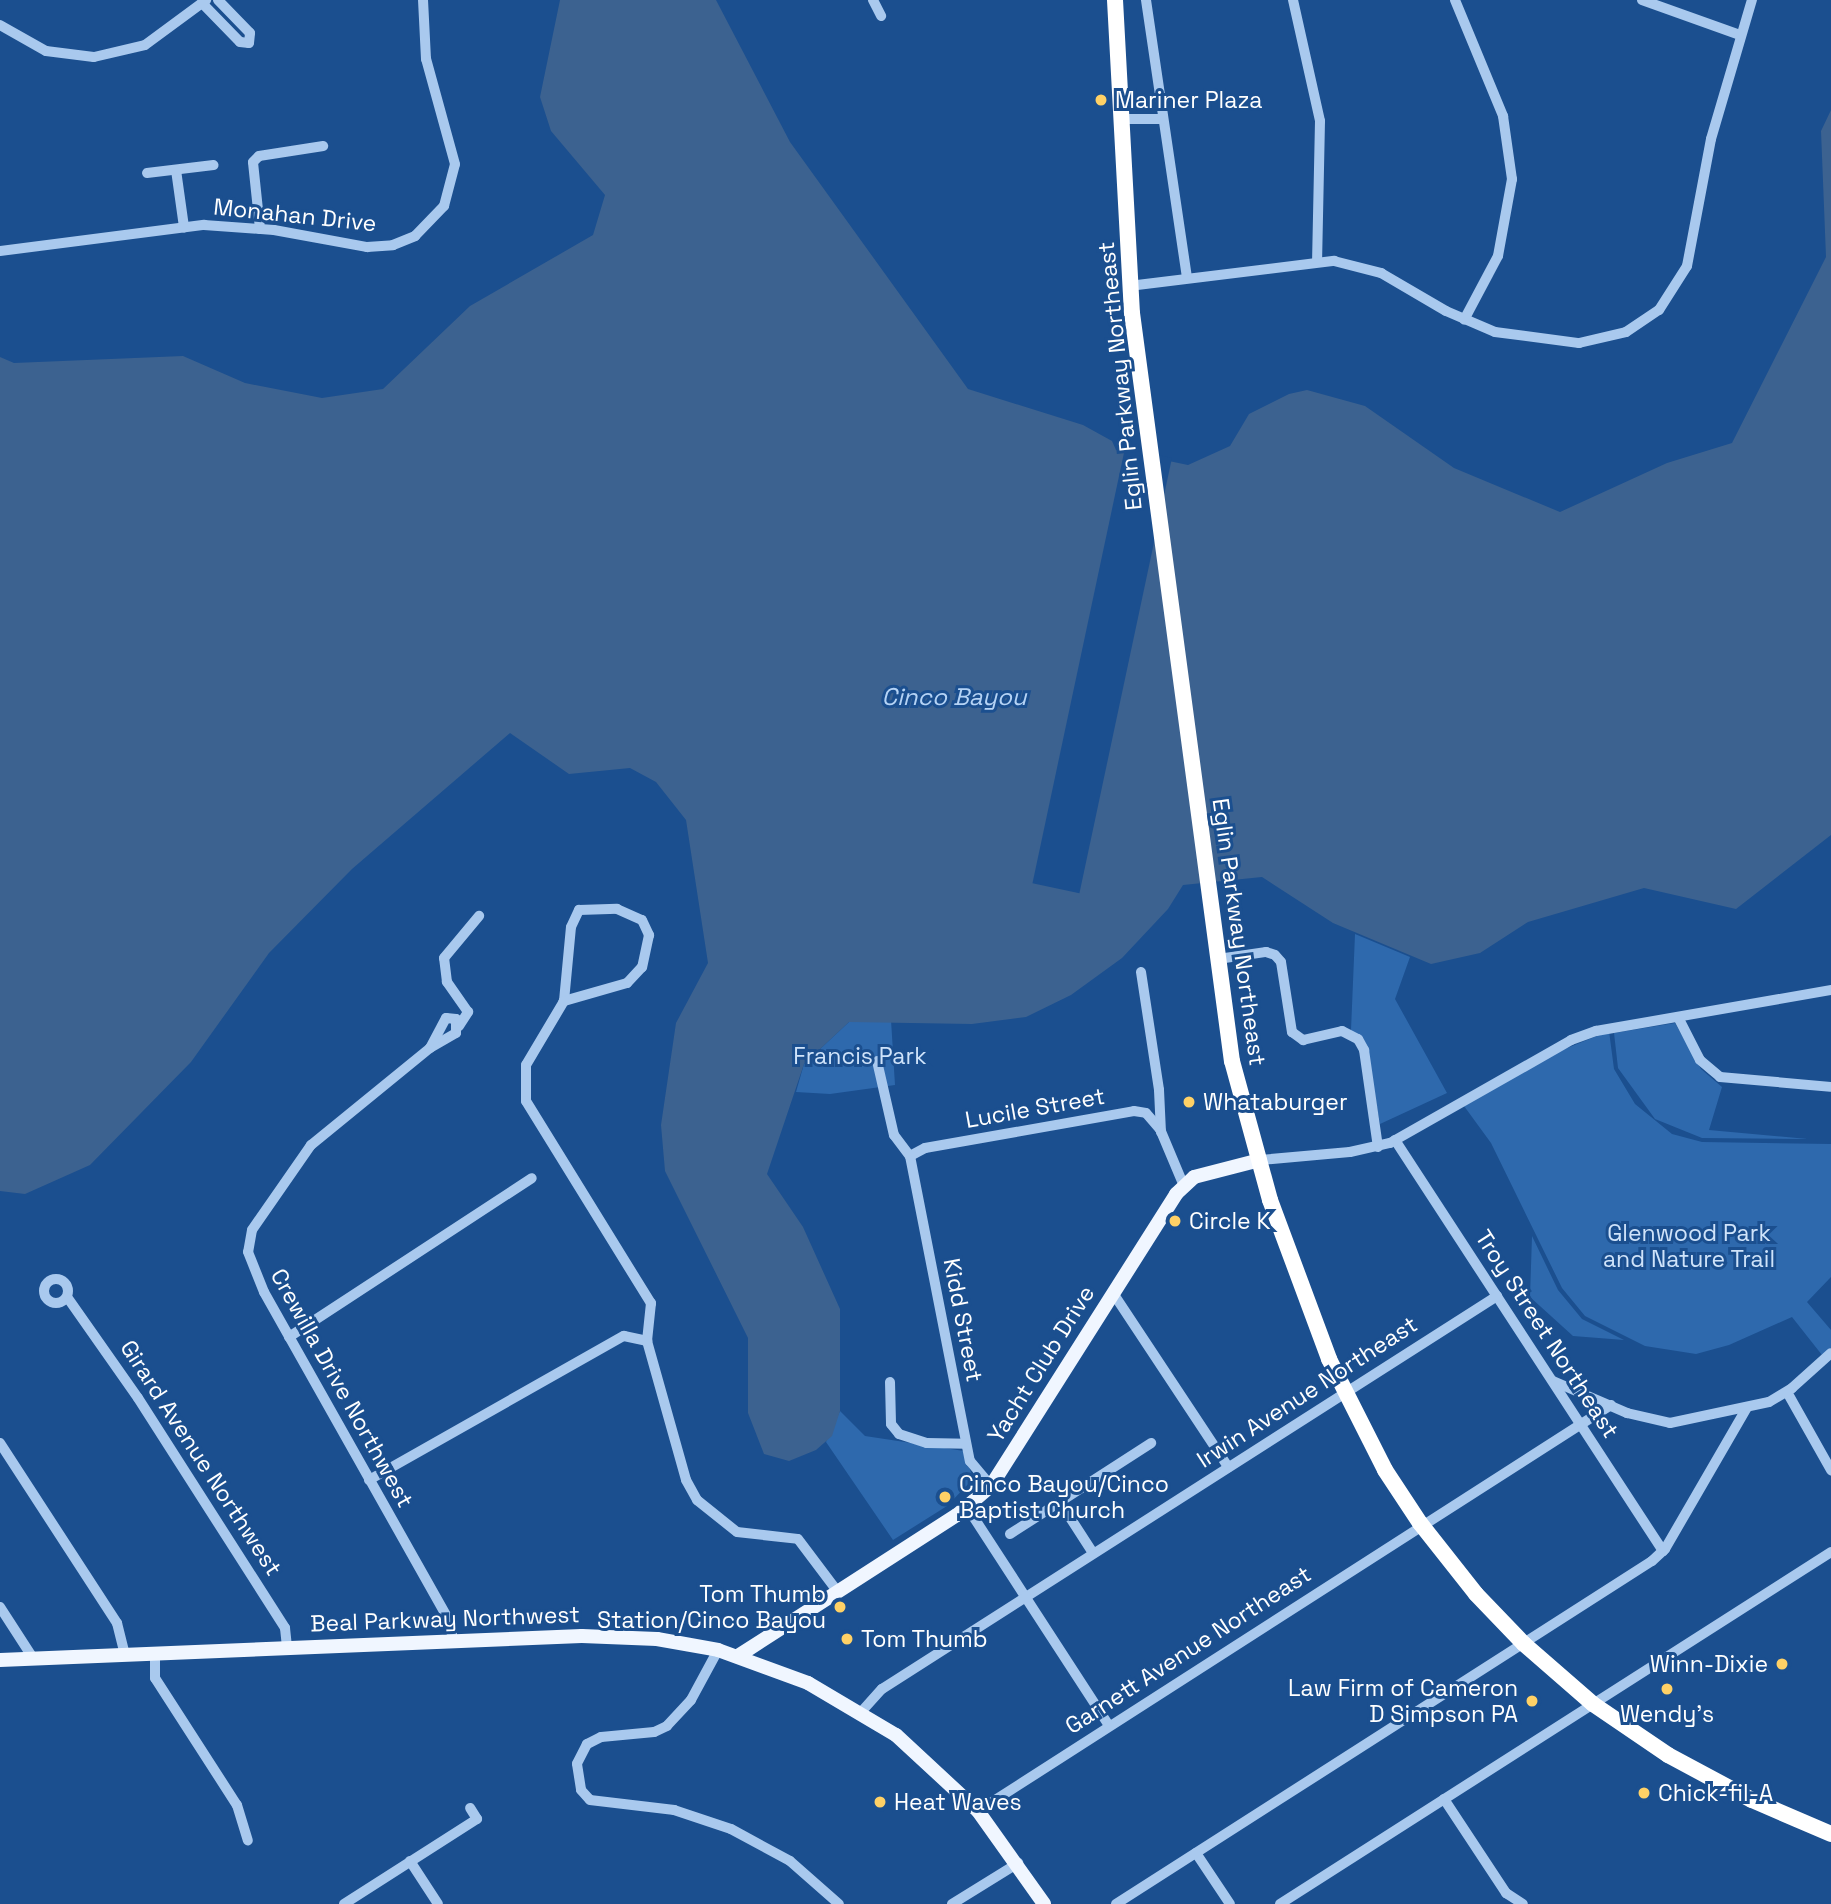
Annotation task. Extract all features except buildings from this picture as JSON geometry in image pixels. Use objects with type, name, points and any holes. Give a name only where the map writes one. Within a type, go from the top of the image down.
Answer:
[{"type":"highway","name":"Eglin Parkway Northeast","points":[[1115,0],[1124,119],[1129,286],[1231,1061],[1296,1270],[1344,1392],[1420,1524],[1476,1594],[1524,1644],[1593,1703],[1695,1771],[1831,1834]]},
{"type":"main road","points":[[1184,1186],[1194,1177],[1260,1160]]},
{"type":"main road","name":"Yacht Club Drive","points":[[738,1656],[967,1507],[991,1486],[1184,1186]]},
{"type":"main road","name":"Beal Parkway Northwest","points":[[0,1660],[619,1636],[718,1650],[793,1676],[862,1711],[922,1755],[978,1811],[1018,1863],[1044,1904]]},
{"type":"street","points":[[0,25],[46,51],[94,57],[145,45],[204,2],[240,42],[249,43],[250,33],[218,0]]},
{"type":"street","name":"Monahan Drive","points":[[0,251],[184,226],[260,229],[382,247],[415,236],[437,217],[451,193],[455,158],[429,76],[423,0]]},
{"type":"street","points":[[873,0],[881,16]]},
{"type":"street","points":[[1146,0],[1187,278]]},
{"type":"street","points":[[1293,0],[1323,147],[1317,262]]},
{"type":"street","points":[[1455,0],[1500,108],[1512,165],[1503,242],[1485,286],[1464,320]]},
{"type":"street","points":[[1642,0],[1740,35]]},
{"type":"street","points":[[1129,286],[1317,262],[1365,266],[1464,320],[1495,332],[1579,343],[1626,332],[1659,310],[1680,282],[1693,249],[1711,139],[1752,0]]},
{"type":"street","points":[[1124,119],[1162,119]]},
{"type":"street","points":[[260,229],[253,162],[258,156],[323,146]]},
{"type":"street","points":[[147,173],[214,165]]},
{"type":"street","points":[[176,170],[184,226]]},
{"type":"street","points":[[564,1001],[635,979],[649,944],[642,920],[617,909],[579,910],[571,928],[564,1001],[526,1065],[526,1101],[651,1303],[647,1341],[686,1480],[697,1500],[737,1532],[798,1539],[838,1591]]},
{"type":"street","name":"Crewilla Drive Northwest","points":[[454,1641],[447,1617],[251,1269],[248,1252],[252,1230],[320,1136],[430,1048],[456,1033],[468,1013],[447,982],[443,967],[448,949],[479,916]]},
{"type":"street","points":[[1218,959],[1266,952],[1275,955],[1281,962],[1292,1032],[1303,1040],[1342,1031],[1358,1039],[1364,1050],[1378,1147]]},
{"type":"street","points":[[1142,972],[1159,1090],[1161,1132],[1184,1186]]},
{"type":"street","points":[[1260,1160],[1378,1147],[1395,1140],[1571,1040],[1605,1029],[1831,990]]},
{"type":"street","points":[[1678,1017],[1700,1060],[1720,1077],[1831,1087]]},
{"type":"street","name":"Kidd Street","points":[[877,1061],[897,1143],[910,1156],[970,1461],[991,1486]]},
{"type":"street","name":"Lucile Street","points":[[910,1156],[925,1149],[1134,1111],[1146,1113],[1161,1132]]},
{"type":"street","name":"Troy Street Northeast","points":[[1395,1140],[1663,1551]]},
{"type":"street","points":[[289,1337],[533,1178]]},
{"type":"street","points":[[1113,1293],[1228,1466]]},
{"type":"street","name":"Irwin Avenue Northeast","points":[[862,1711],[882,1689],[1497,1296]]},
{"type":"street","name":"Girard Avenue Northwest","points":[[67,1297],[131,1386],[285,1628],[287,1648]]},
{"type":"street","points":[[369,1480],[624,1336],[647,1341]]},
{"type":"street","points":[[1552,1381],[1611,1405],[1670,1423],[1746,1409],[1787,1392],[1831,1353]]},
{"type":"street","points":[[890,1382],[894,1430],[927,1443],[966,1444]]},
{"type":"street","points":[[1787,1392],[1831,1470]]},
{"type":"street","name":"Garnett Avenue Northeast","points":[[978,1811],[1420,1524],[1611,1405]]},
{"type":"street","points":[[1116,1904],[1524,1644],[1663,1551],[1746,1409]]},
{"type":"street","points":[[0,1443],[117,1623],[125,1654]]},
{"type":"street","points":[[1010,1534],[1151,1443]]},
{"type":"street","points":[[1060,1502],[1093,1553]]},
{"type":"street","points":[[967,1507],[1110,1726]]},
{"type":"street","points":[[1280,1904],[1831,1552]]},
{"type":"street","points":[[0,1607],[33,1658]]},
{"type":"street","points":[[718,1650],[696,1692],[667,1726],[654,1732],[601,1737],[587,1744],[578,1764],[581,1790],[590,1800],[674,1810],[730,1829],[790,1861],[839,1904]]},
{"type":"street","points":[[155,1653],[155,1678],[237,1805],[248,1840]]},
{"type":"street","points":[[1444,1799],[1499,1884],[1519,1903]]},
{"type":"street","points":[[344,1904],[477,1819],[470,1808]]},
{"type":"street","points":[[1196,1853],[1230,1904]]},
{"type":"street","points":[[410,1861],[438,1904]]},
{"type":"street","points":[[952,1904],[1018,1863]]},
{"type":"green space","points":[[1355,934],[1410,957],[1395,999],[1447,1093],[1380,1124],[1370,1067],[1351,1030]]},
{"type":"green space","name":"Francis Park","points":[[891,1020],[895,1085],[830,1094],[796,1092],[804,1064],[849,1022]]},
{"type":"green space","points":[[1675,1023],[1701,1069],[1722,1087],[1709,1130],[1808,1139],[1702,1138],[1655,1119],[1618,1068],[1614,1033]]},
{"type":"green space","name":"Glenwood Park and Nature Trail","points":[[1609,1031],[1614,1069],[1635,1104],[1672,1134],[1702,1142],[1831,1144],[1831,1277],[1807,1302],[1831,1330],[1831,1348],[1822,1355],[1792,1317],[1729,1345],[1696,1354],[1645,1346],[1585,1316],[1562,1288],[1491,1143],[1464,1106],[1555,1053]]},
{"type":"green space","points":[[1532,1236],[1558,1290],[1582,1319],[1624,1340],[1573,1336],[1530,1297]]},
{"type":"green space","points":[[840,1411],[865,1436],[964,1451],[973,1479],[947,1506],[893,1540],[826,1442]]},
{"type":"water","name":"Cinco Bayou","points":[[560,0],[716,0],[790,142],[968,389],[1083,425],[1112,441],[1116,450],[1188,465],[1230,446],[1249,414],[1289,394],[1307,390],[1365,406],[1454,468],[1560,512],[1667,463],[1732,443],[1826,257],[1821,131],[1831,110],[1831,835],[1736,909],[1644,888],[1528,922],[1480,953],[1431,964],[1333,923],[1262,877],[1183,885],[1168,909],[1122,958],[1071,995],[1026,1017],[972,1024],[849,1022],[804,1064],[767,1174],[803,1227],[840,1309],[840,1411],[832,1436],[816,1450],[789,1461],[764,1454],[748,1413],[748,1338],[665,1171],[661,1125],[676,1023],[708,963],[686,820],[656,782],[630,768],[569,774],[510,733],[352,869],[269,953],[191,1062],[90,1165],[25,1194],[0,1191],[0,357],[14,363],[183,356],[245,383],[322,398],[383,389],[470,306],[593,235],[605,195],[551,131],[540,97]]},
{"type":"pier","points":[[1125,448],[1172,458],[1079,893],[1032,883]]},
{"type":"place","name":"Mariner Plaza","points":[[1101,100]]},
{"type":"place","name":"Whataburger","points":[[1189,1102]]},
{"type":"place","name":"Circle K","points":[[1175,1221]]},
{"type":"place","name":"Cinco Bayou/Cinco Baptist Church","points":[[945,1497]]},
{"type":"place","name":"Tom Thumb Station/Cinco Bayou","points":[[840,1607]]},
{"type":"place","name":"Tom Thumb","points":[[847,1639]]},
{"type":"place","name":"Winn-Dixie","points":[[1782,1664]]},
{"type":"place","name":"Wendy's","points":[[1667,1689]]},
{"type":"place","name":"Law Firm of Cameron D Simpson PA","points":[[1532,1701]]},
{"type":"place","name":"Chick-fil-A","points":[[1644,1793]]},
{"type":"place","name":"Heat Waves","points":[[880,1802]]}]
